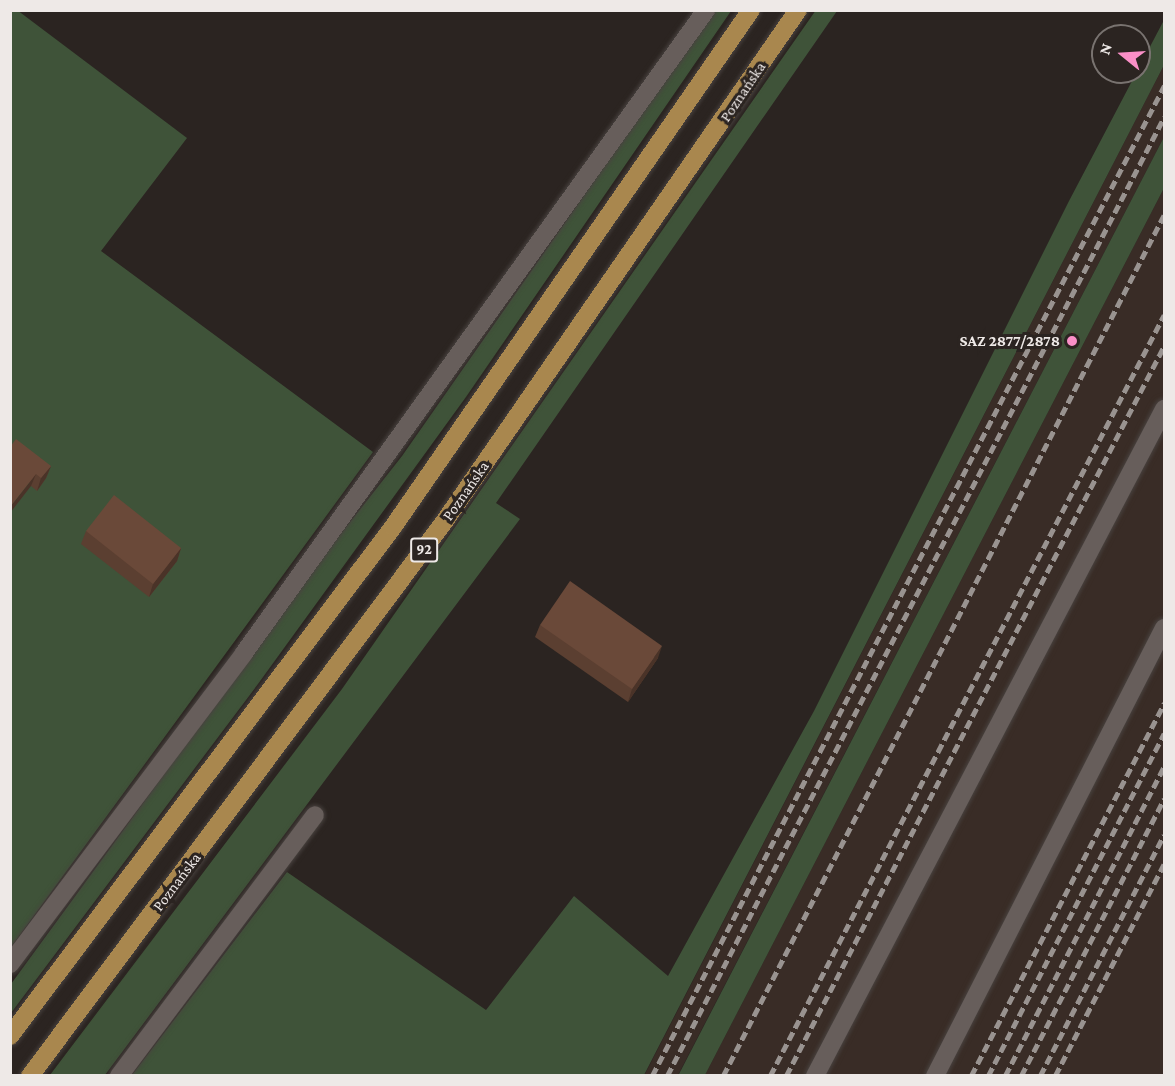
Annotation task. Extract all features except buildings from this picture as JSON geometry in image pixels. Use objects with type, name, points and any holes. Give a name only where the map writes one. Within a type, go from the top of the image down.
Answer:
[{"type":"main road","name":"92","points":[[10,1036],[393,527],[751,10]]},
{"type":"main road","name":"Poznańska","points":[[30,1076],[444,522],[798,10]]},
{"type":"street","points":[[10,964],[244,653],[705,10]]},
{"type":"street","points":[[815,1076],[1164,409]]},
{"type":"street","points":[[935,1076],[1164,628]]},
{"type":"street","points":[[119,1076],[315,815]]},
{"type":"shaded area","points":[[1164,65],[1164,137],[678,1075],[644,1076]]},
{"type":"shaded area","points":[[1164,188],[1164,1075],[705,1075]]},
{"type":"green space","points":[[17,10],[187,138],[101,251],[373,452],[11,947],[10,11]]},
{"type":"green space","points":[[816,10],[837,11],[496,503],[520,519],[105,1075],[50,1075],[342,689]]},
{"type":"green space","points":[[713,11],[731,11],[466,397],[258,684],[11,1013],[11,984],[325,554],[402,456]]},
{"type":"green space","points":[[1164,20],[1164,65],[644,1075],[132,1075],[287,872],[486,1010],[574,896],[668,976],[814,711],[1069,201],[1130,84],[1151,84],[1151,45]]},
{"type":"green space","points":[[1164,137],[1164,188],[705,1075],[678,1076]]},
{"type":"railway","points":[[652,1076],[1164,86]]},
{"type":"railway","points":[[667,1076],[1164,117]]},
{"type":"railway","points":[[723,1076],[1164,215]]},
{"type":"railway","points":[[770,1076],[1164,315]]},
{"type":"railway","points":[[786,1076],[1164,346]]},
{"type":"railway","points":[[971,1076],[1164,703]]},
{"type":"railway","points":[[988,1076],[1164,734]]},
{"type":"railway","points":[[1005,1076],[1164,767]]},
{"type":"railway","points":[[1021,1076],[1164,799]]},
{"type":"railway","points":[[1040,1076],[1164,835]]},
{"type":"railway","points":[[1055,1076],[1164,864]]},
{"type":"place","name":"SAZ 2877/2878","points":[[1072,341]]}]
